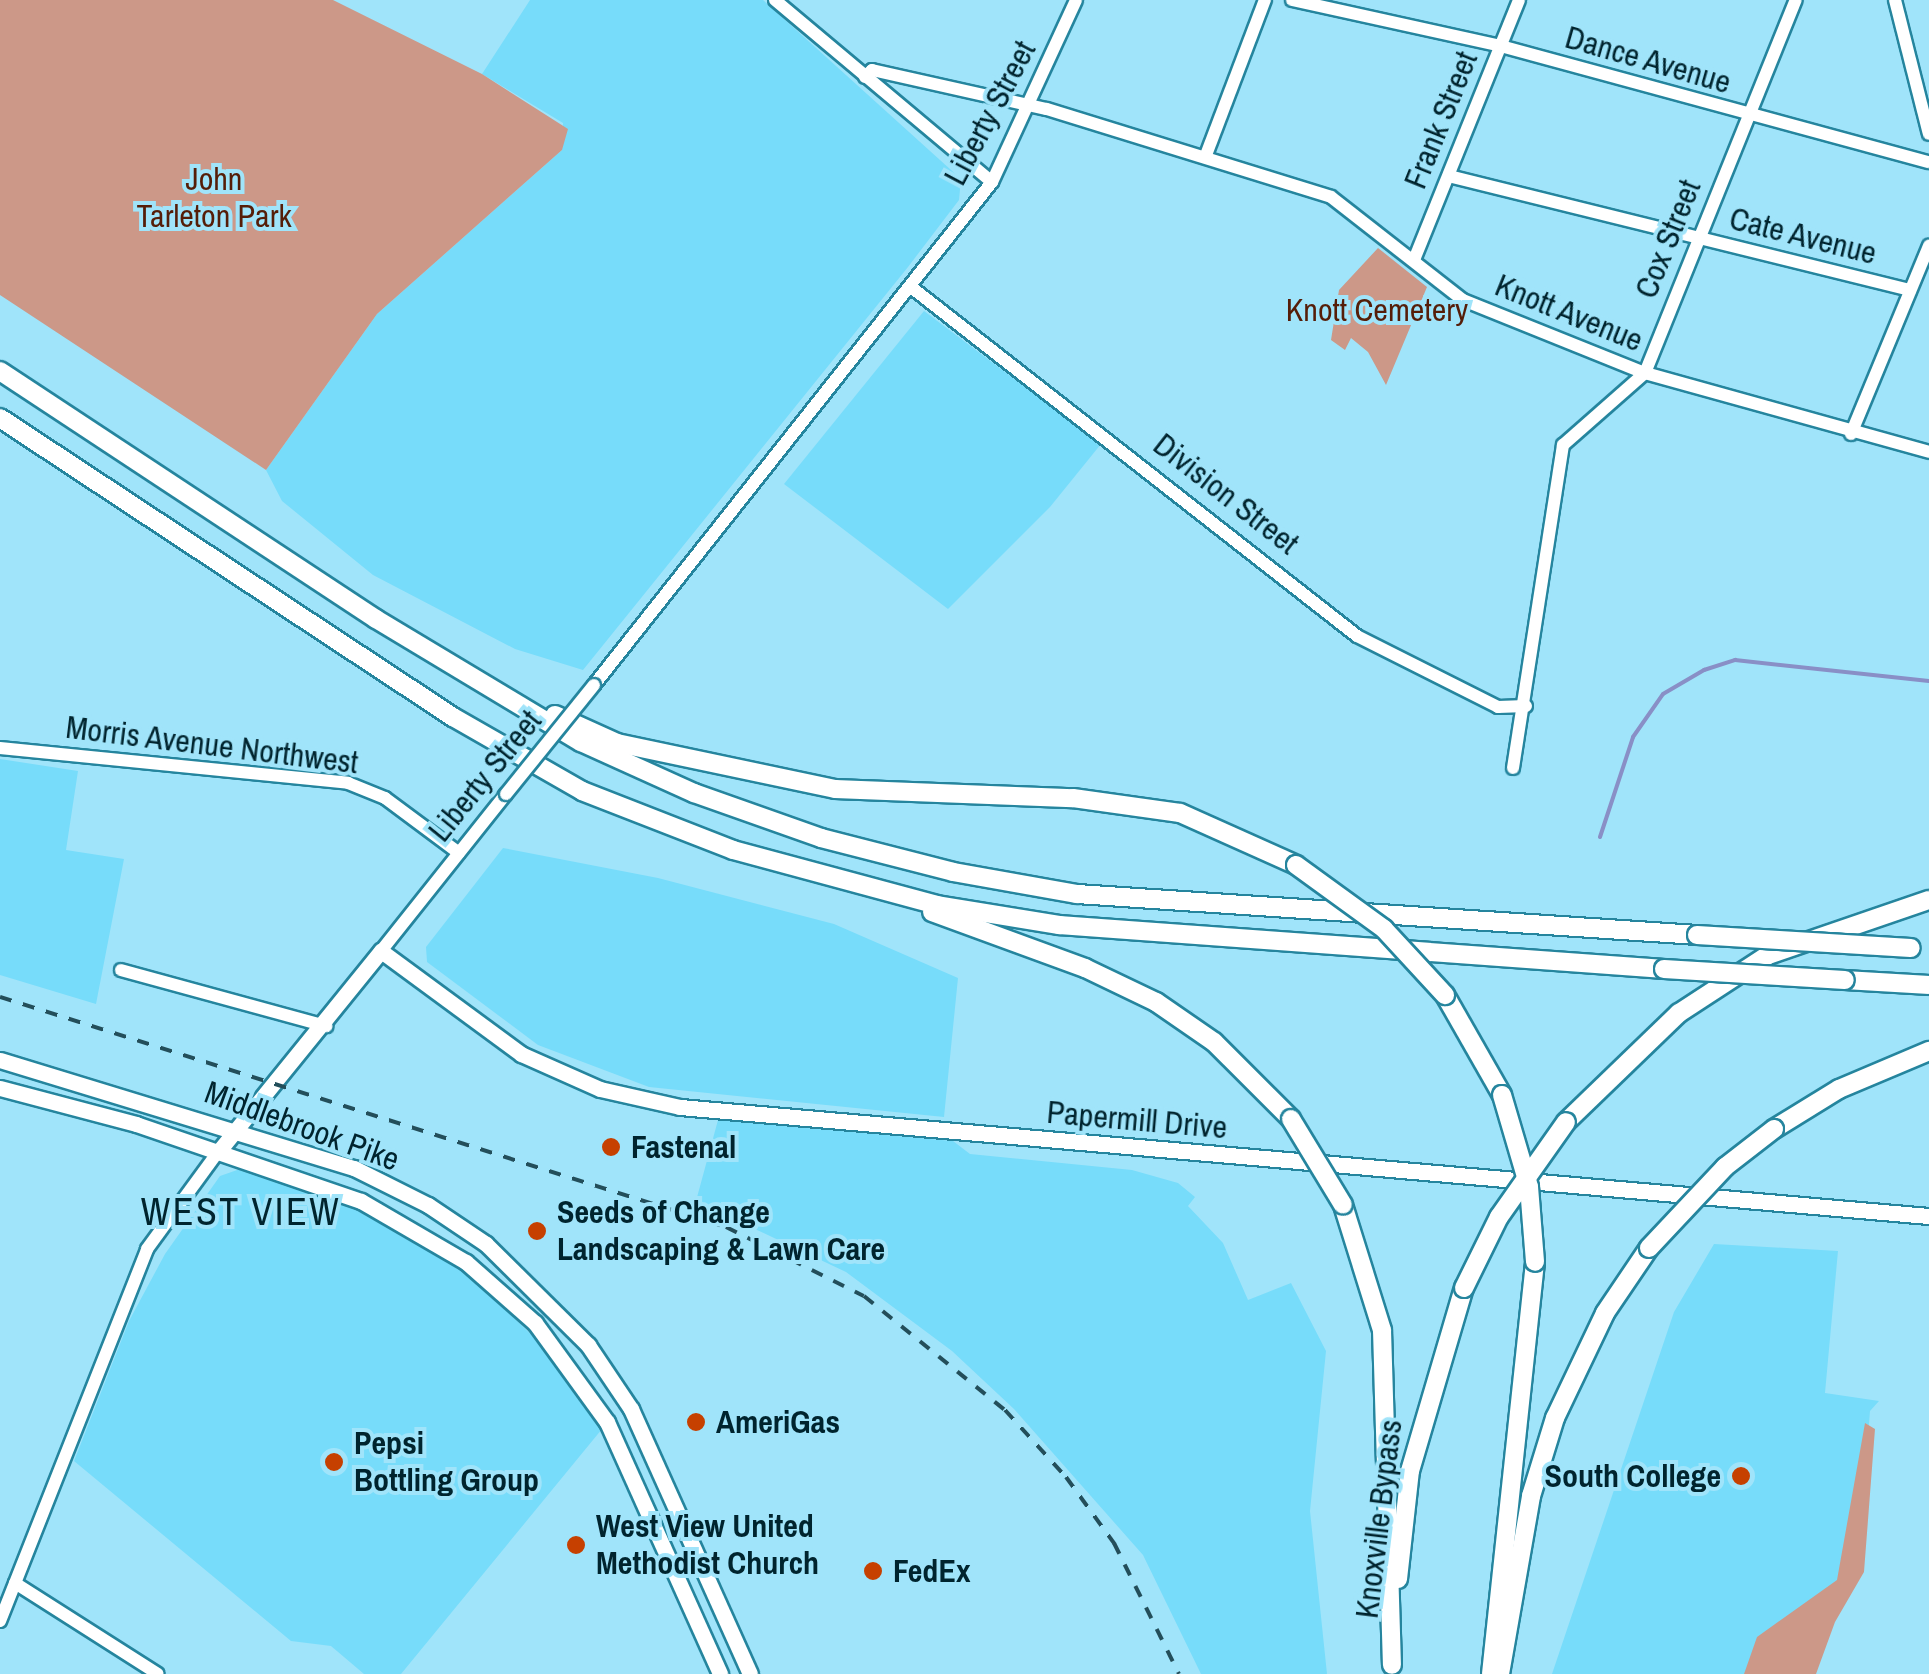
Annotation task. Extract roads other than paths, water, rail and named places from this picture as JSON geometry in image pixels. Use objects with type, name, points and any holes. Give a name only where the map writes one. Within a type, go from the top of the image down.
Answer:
[{"type":"highway","points":[[0,371],[465,674],[584,743],[694,793],[821,838],[952,872],[1077,894],[1265,910],[1920,949]]},
{"type":"highway","points":[[0,418],[453,717],[582,791],[733,850],[937,905],[1059,925],[1929,986]]},
{"type":"highway","points":[[465,674],[617,743],[835,789],[1073,798],[1180,813],[1296,865],[1384,928],[1446,996],[1502,1095],[1529,1187],[1535,1262],[1491,1674]]},
{"type":"highway","points":[[823,875],[1086,968],[1156,1002],[1214,1042],[1291,1120],[1343,1204],[1382,1330],[1392,1670]]},
{"type":"highway","name":"Knoxville Bypass","points":[[1392,1670],[1410,1470],[1464,1288],[1500,1218],[1566,1122],[1679,1013],[1768,955],[1929,900]]},
{"type":"highway","points":[[1500,1674],[1532,1496],[1555,1418],[1605,1313],[1649,1248],[1724,1168],[1774,1129],[1839,1089],[1929,1052]]},
{"type":"main road","name":"Liberty Street","points":[[218,1152],[326,1026],[381,952]]},
{"type":"main road","name":"Papermill Drive","points":[[381,952],[522,1054],[600,1089],[680,1106],[1929,1216]]},
{"type":"main road","name":"Middlebrook Pike","points":[[0,1060],[238,1130],[404,1191],[472,1234],[546,1297],[631,1409],[750,1674]]},
{"type":"main road","name":"Middlebrook Pike","points":[[0,1088],[218,1152],[361,1201],[466,1262],[535,1324],[607,1422],[720,1674]]},
{"type":"street","points":[[775,0],[869,73],[992,182]]},
{"type":"street","name":"Liberty Street","points":[[381,952],[992,182],[1032,106],[1076,0]]},
{"type":"street","points":[[1206,155],[1264,0]]},
{"type":"street","name":"Dance Avenue","points":[[1292,0],[1501,46],[1747,117],[1929,162]]},
{"type":"street","name":"Frank Street","points":[[1414,260],[1519,0]]},
{"type":"street","name":"Cox Street","points":[[1513,768],[1526,706],[1563,445],[1646,373],[1796,0]]},
{"type":"street","points":[[1895,0],[1929,134]]},
{"type":"street","name":"Knott Avenue","points":[[869,73],[1032,106],[1206,155],[1332,197],[1464,300],[1646,373],[1851,434],[1929,452]]},
{"type":"street","name":"Cate Avenue","points":[[1449,176],[1910,290]]},
{"type":"street","points":[[1851,434],[1929,246]]},
{"type":"street","name":"Division Street","points":[[911,287],[1356,636],[1498,707],[1526,706]]},
{"type":"street","name":"Morris Avenue Northwest","points":[[0,748],[348,784],[385,798],[459,852]]},
{"type":"street","points":[[121,970],[326,1026]]},
{"type":"street","name":"Liberty Street","points":[[0,1620],[148,1249],[218,1152]]},
{"type":"street","points":[[15,1583],[158,1674]]},
{"type":"waterway","points":[[1600,837],[1633,737],[1663,694],[1704,670],[1735,660],[1929,681]]},
{"type":"railway","points":[[0,997],[726,1227],[864,1296],[1005,1410],[1066,1477],[1114,1543],[1179,1674]]},
{"type":"place","name":"Fastenal","points":[[611,1147]]},
{"type":"place","name":"Seeds of Change Landscaping & Lawn Care","points":[[537,1231]]},
{"type":"place","name":"AmeriGas","points":[[696,1422]]},
{"type":"place","name":"Pepsi Bottling Group","points":[[334,1462]]},
{"type":"place","name":"South College","points":[[1741,1476]]},
{"type":"place","name":"West View United Methodist Church","points":[[576,1545]]},
{"type":"place","name":"FedEx","points":[[873,1571]]},
{"type":"district","name":"WEST VIEW","points":[[241,1212]]},
{"type":"park label","name":"John Tarleton Park","points":[[214,198]]},
{"type":"park label","name":"Knott Cemetery","points":[[1377,310]]}]
